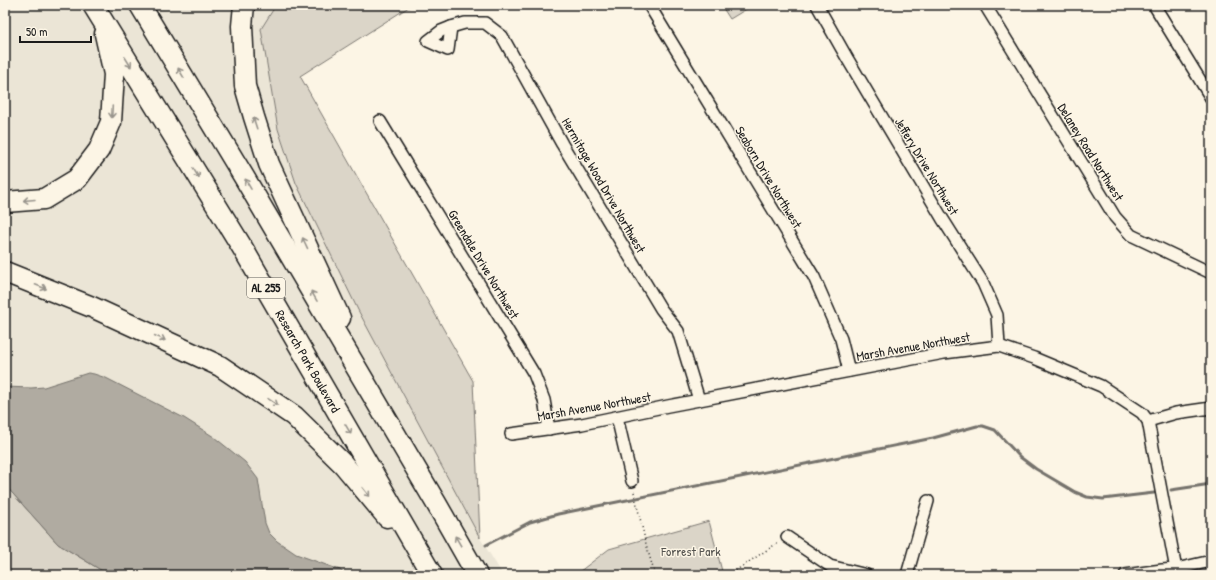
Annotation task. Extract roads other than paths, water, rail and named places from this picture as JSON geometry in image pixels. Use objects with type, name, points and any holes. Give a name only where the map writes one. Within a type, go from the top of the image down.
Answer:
[{"type":"highway","name":"AL 255","points":[[140,5],[244,177],[477,575]]},
{"type":"highway","points":[[244,5],[242,26],[245,86],[269,164],[303,239],[400,442]]},
{"type":"highway","points":[[5,202],[44,199],[77,179],[99,150],[111,122],[114,74],[97,12]]},
{"type":"highway","name":"Research Park Boulevard","points":[[97,12],[246,253],[428,568]]},
{"type":"highway","points":[[5,272],[92,307],[220,366],[294,416],[343,464],[428,568]]},
{"type":"street","name":"Seaborn Drive Northwest","points":[[649,5],[814,277],[841,339],[849,371]]},
{"type":"street","name":"Jeffery Drive Northwest","points":[[817,5],[938,212],[983,283],[997,315],[999,346]]},
{"type":"street","name":"Delaney Road Northwest","points":[[984,5],[1115,217],[1131,235],[1211,273]]},
{"type":"street","points":[[1154,5],[1211,98]]},
{"type":"street","name":"Hermitage Wood Drive Northwest","points":[[451,27],[464,23],[485,23],[502,36],[562,144],[661,310],[678,331],[699,400]]},
{"type":"street","name":"Greendale Drive Northwest","points":[[380,121],[534,374],[544,400],[549,429]]},
{"type":"street","name":"Marsh Avenue Northwest","points":[[511,434],[616,418],[699,400],[944,353],[999,346],[1034,358],[1101,386],[1142,413],[1148,421]]},
{"type":"street","points":[[1177,572],[1148,421],[1176,413],[1211,408]]},
{"type":"street","points":[[616,418],[633,486]]},
{"type":"street","points":[[907,575],[928,500]]},
{"type":"street","points":[[787,537],[830,566],[867,575]]},
{"type":"street","points":[[1125,575],[1162,570],[1177,572],[1211,562]]},
{"type":"waterway","points":[[486,545],[530,522],[558,514],[933,438],[977,426],[983,426],[995,430],[1020,457],[1036,469],[1075,492],[1087,497],[1103,499],[1154,493]]},
{"type":"waterway","points":[[1171,490],[1211,484]]},
{"type":"park label","name":"Forrest Park","points":[[691,551]]}]
